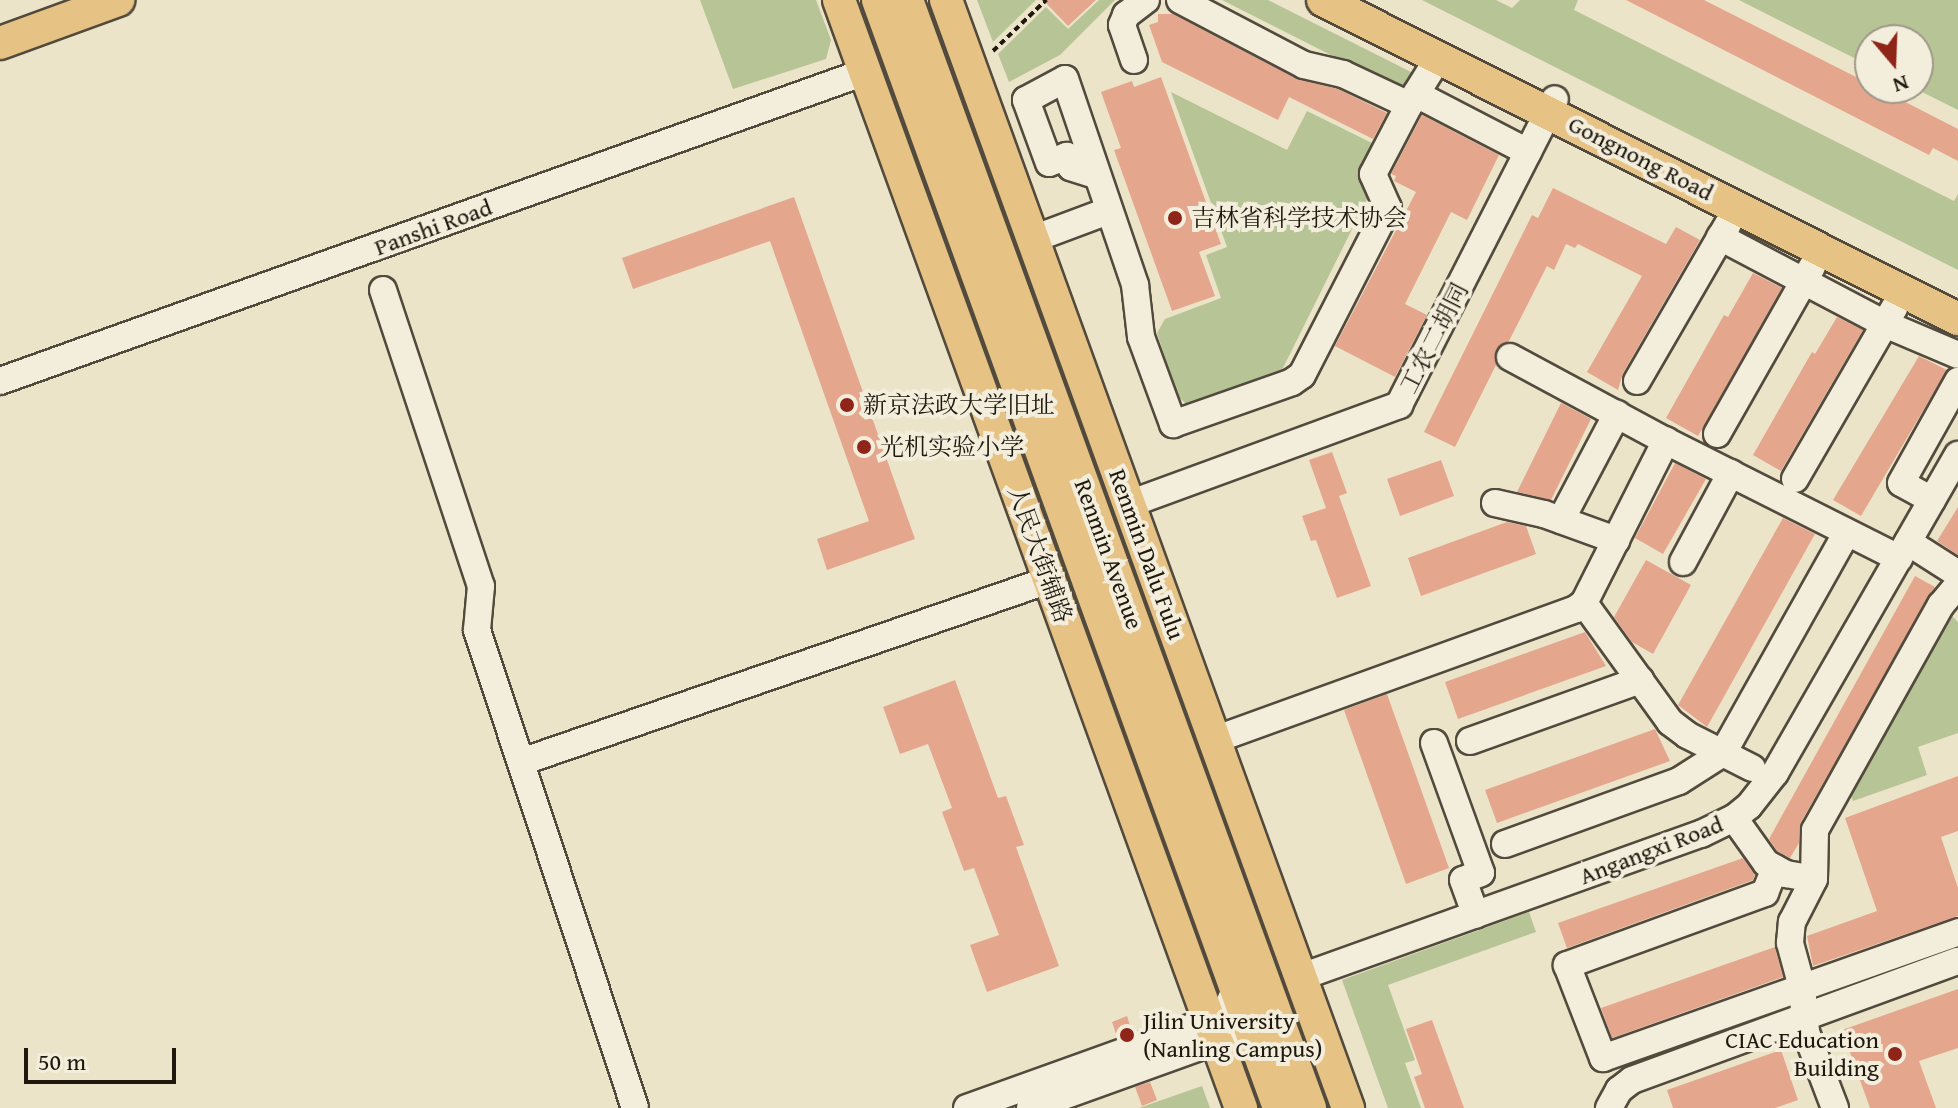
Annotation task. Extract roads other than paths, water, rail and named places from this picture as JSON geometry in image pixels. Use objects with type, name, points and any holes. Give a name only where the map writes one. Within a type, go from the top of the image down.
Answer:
[{"type":"main road","points":[[0,43],[118,0]]},
{"type":"main road","name":"人民大街辅路","points":[[839,0],[1241,1108]]},
{"type":"main road","name":"Renmin Avenue","points":[[878,0],[1279,1108]]},
{"type":"main road","name":"Renmin Avenue","points":[[907,0],[1310,1108]]},
{"type":"main road","name":"Renmin Dalu Fulu","points":[[946,0],[1348,1108]]},
{"type":"main road","name":"Gongnong Road","points":[[1323,0],[1439,57],[1552,105],[1958,300]]},
{"type":"main road","name":"Gongnong Road","points":[[1358,0],[1738,208],[1958,319]]},
{"type":"street","points":[[1134,60],[1122,25],[1126,15],[1146,0]]},
{"type":"street","points":[[1180,0],[1304,65],[1343,74],[1412,100],[1528,152]]},
{"type":"street","points":[[1095,175],[1135,285],[1141,337],[1173,424],[1292,382],[1302,375],[1388,208],[1373,174],[1439,57]]},
{"type":"street","name":"Panshi Road","points":[[0,381],[865,72]]},
{"type":"street","name":"工农二胡同","points":[[1129,504],[1399,405],[1552,105]]},
{"type":"street","points":[[1637,381],[1738,208]]},
{"type":"street","points":[[1033,239],[1108,211]]},
{"type":"street","points":[[1720,237],[1885,324],[1958,355]]},
{"type":"street","points":[[1717,434],[1822,250]]},
{"type":"street","points":[[383,290],[481,586],[477,630],[635,1108]]},
{"type":"street","points":[[1795,479],[1903,291]]},
{"type":"street","points":[[1510,357],[1666,441],[1847,532],[1903,550],[1957,587],[1941,605],[1815,830],[1814,879],[1792,922],[1793,964],[1802,987],[1806,1032],[1835,1108]]},
{"type":"street","points":[[1932,500],[1901,483],[1958,381]]},
{"type":"street","points":[[1561,520],[1617,414]]},
{"type":"street","points":[[1214,740],[1584,603],[1666,441]]},
{"type":"street","name":"Angangxi Road","points":[[1301,977],[1701,834],[1734,818],[1775,773],[1958,455]]},
{"type":"street","points":[[1683,562],[1731,473]]},
{"type":"street","points":[[1495,503],[1561,520],[1616,540]]},
{"type":"street","points":[[1505,844],[1679,781],[1723,753],[1847,532]]},
{"type":"street","points":[[521,762],[1049,580]]},
{"type":"street","points":[[1584,603],[1670,722],[1687,735],[1752,768]]},
{"type":"street","points":[[1470,741],[1640,680]]},
{"type":"street","points":[[1434,743],[1481,873],[1463,880],[1476,915]]},
{"type":"street","points":[[1734,818],[1760,855],[1775,868],[1786,874],[1814,879]]},
{"type":"street","points":[[1775,868],[1765,893],[1567,965],[1603,1058],[1958,932]]},
{"type":"street","points":[[1609,1108],[1619,1090],[1632,1080],[1958,961]]},
{"type":"street","points":[[1030,1108],[1212,1031],[1236,988]]},
{"type":"street","points":[[967,1108],[1212,1031],[1240,1041],[1260,1056]]},
{"type":"place","name":"吉林省科学技术协会","points":[[1175,218]]},
{"type":"place","name":"新京法政大学旧址","points":[[847,405]]},
{"type":"place","name":"光机实验小学","points":[[864,447]]},
{"type":"place","name":"Jilin University (Nanling Campus)","points":[[1127,1035]]},
{"type":"place","name":"CIAC Education Building","points":[[1895,1054]]}]
